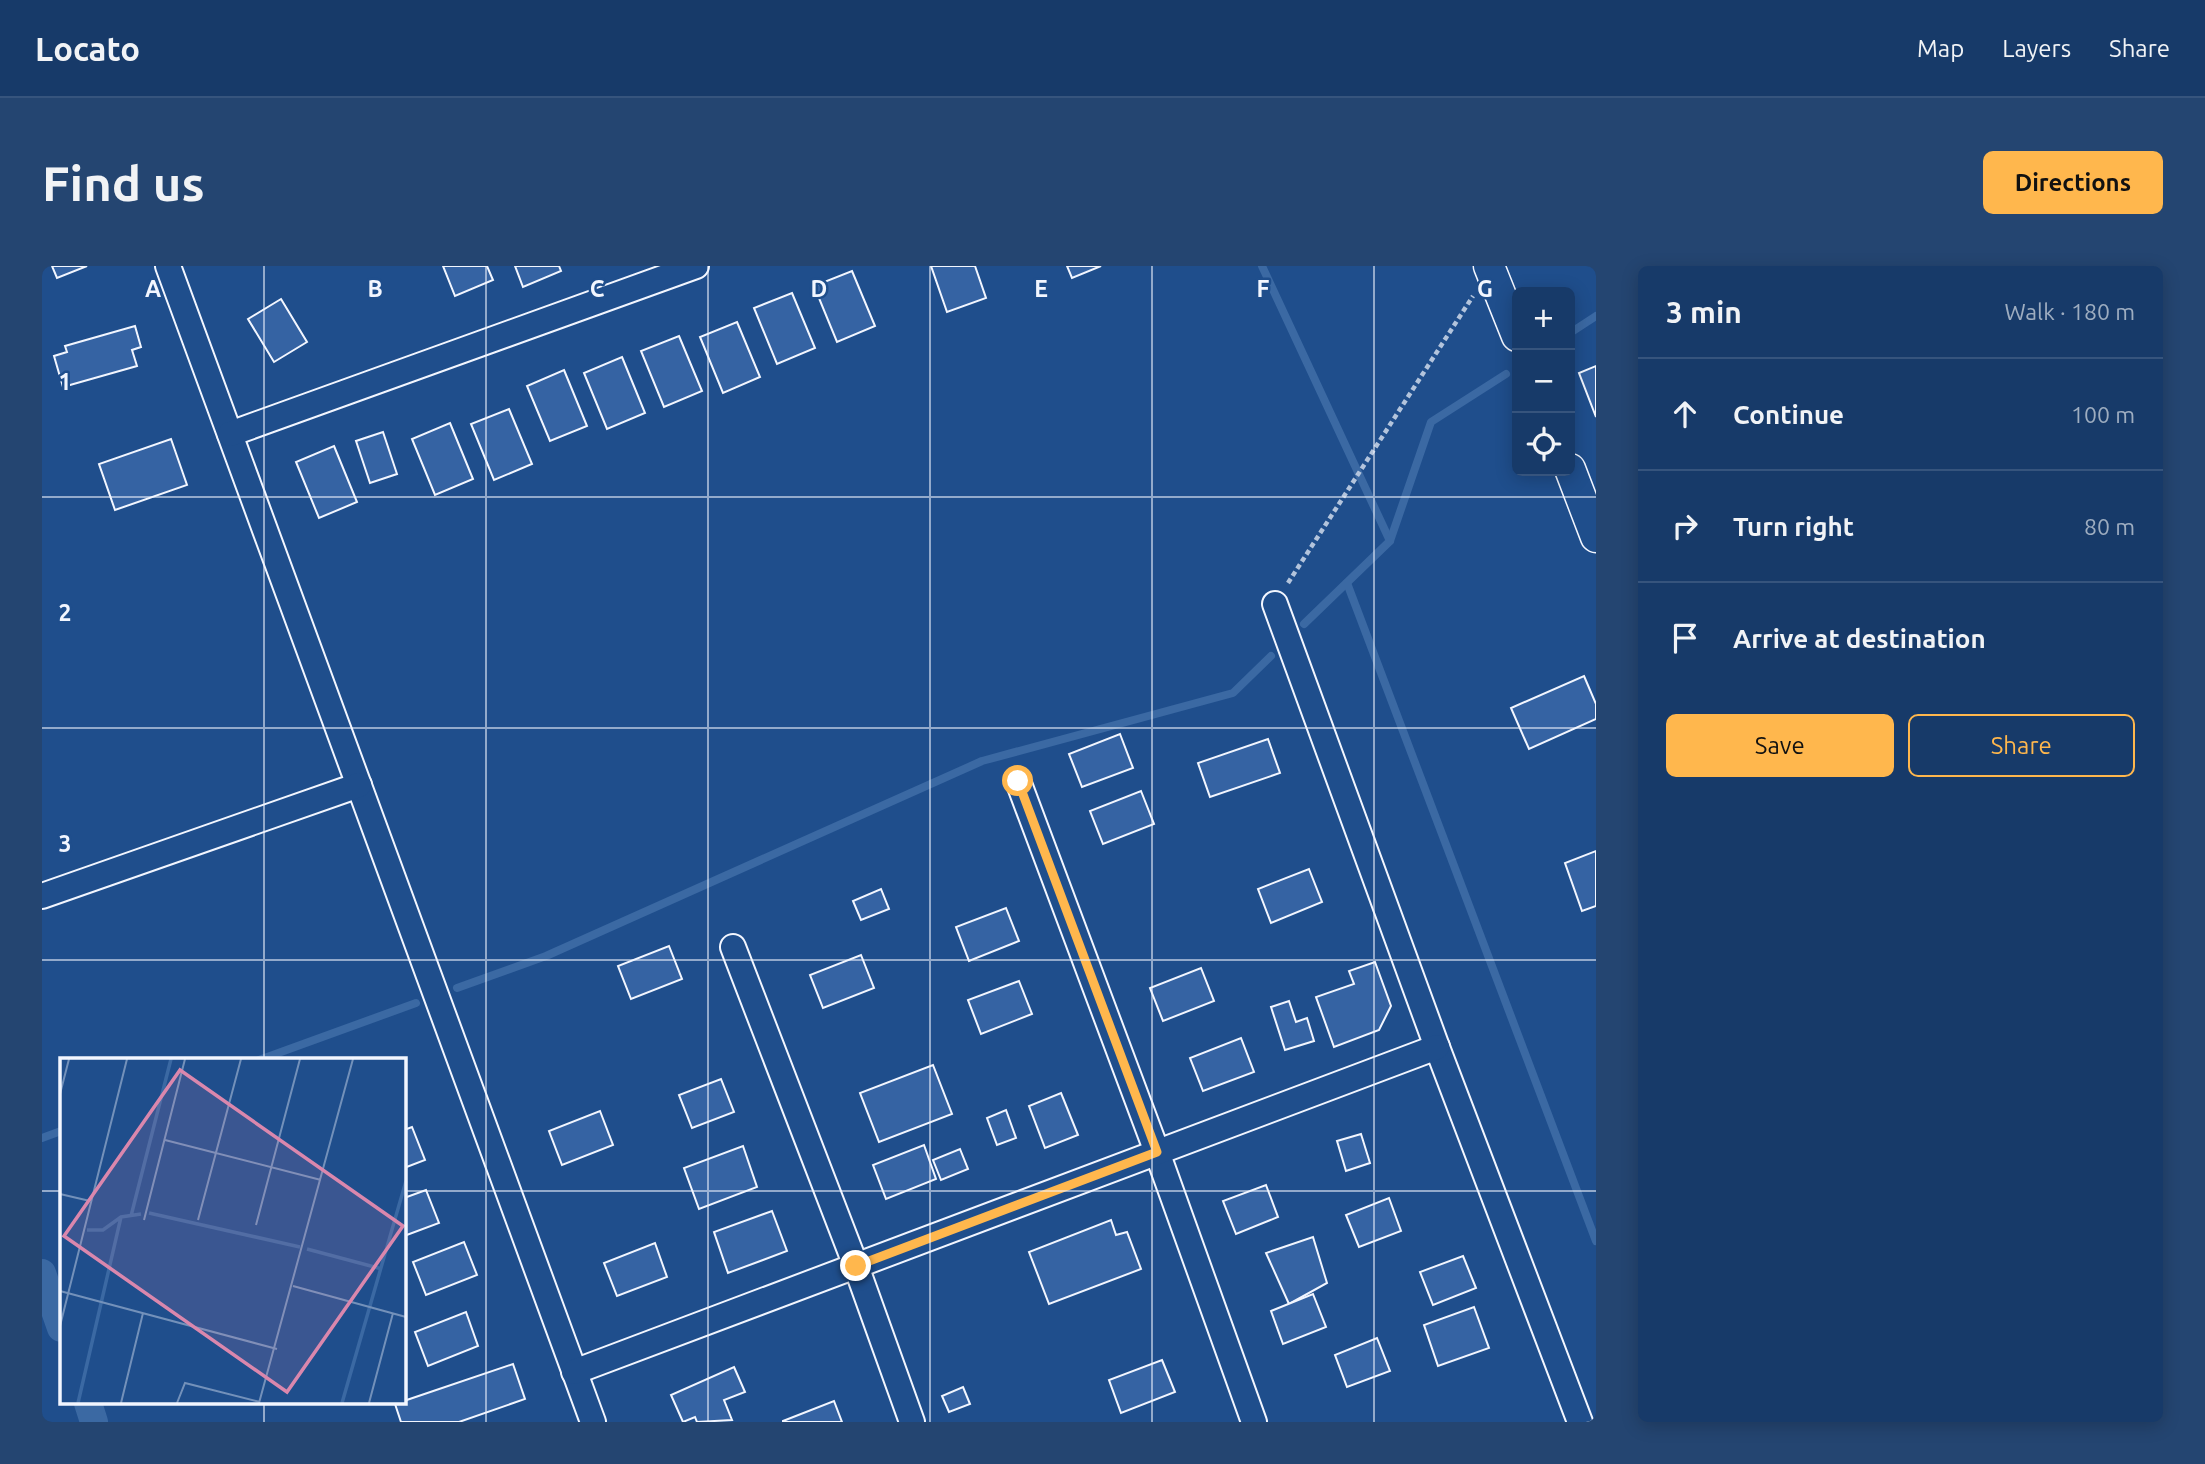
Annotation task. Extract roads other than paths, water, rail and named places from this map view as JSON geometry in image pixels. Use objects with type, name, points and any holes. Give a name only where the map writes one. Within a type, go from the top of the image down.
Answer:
[{"type":"street","points":[[168,266],[593,1422]]},
{"type":"street","points":[[230,434],[696,266]]},
{"type":"street","points":[[1492,267],[1512,322]]},
{"type":"street","points":[[1573,476],[1593,521]]},
{"type":"street","points":[[1275,604],[1437,1047],[1580,1422]]},
{"type":"street","points":[[1018,781],[1157,1152],[1254,1422]]},
{"type":"street","points":[[42,896],[359,785]]},
{"type":"street","points":[[733,947],[856,1266],[912,1422]]},
{"type":"street","points":[[575,1372],[1437,1047]]},
{"type":"waterway","points":[[1262,266],[1390,541]]},
{"type":"waterway","points":[[1575,330],[1596,316]]},
{"type":"waterway","points":[[1304,624],[1390,541],[1431,422],[1506,374]]},
{"type":"waterway","points":[[1347,583],[1596,1241]]},
{"type":"waterway","points":[[457,988],[546,956],[982,761],[1233,693],[1271,656]]},
{"type":"waterway","points":[[265,1058],[416,1003]]},
{"type":"waterway","points":[[42,1138],[60,1131]]},
{"type":"waterway","points":[[42,1273],[60,1325]]},
{"type":"waterway","points":[[88,1404],[94,1422]]}]
